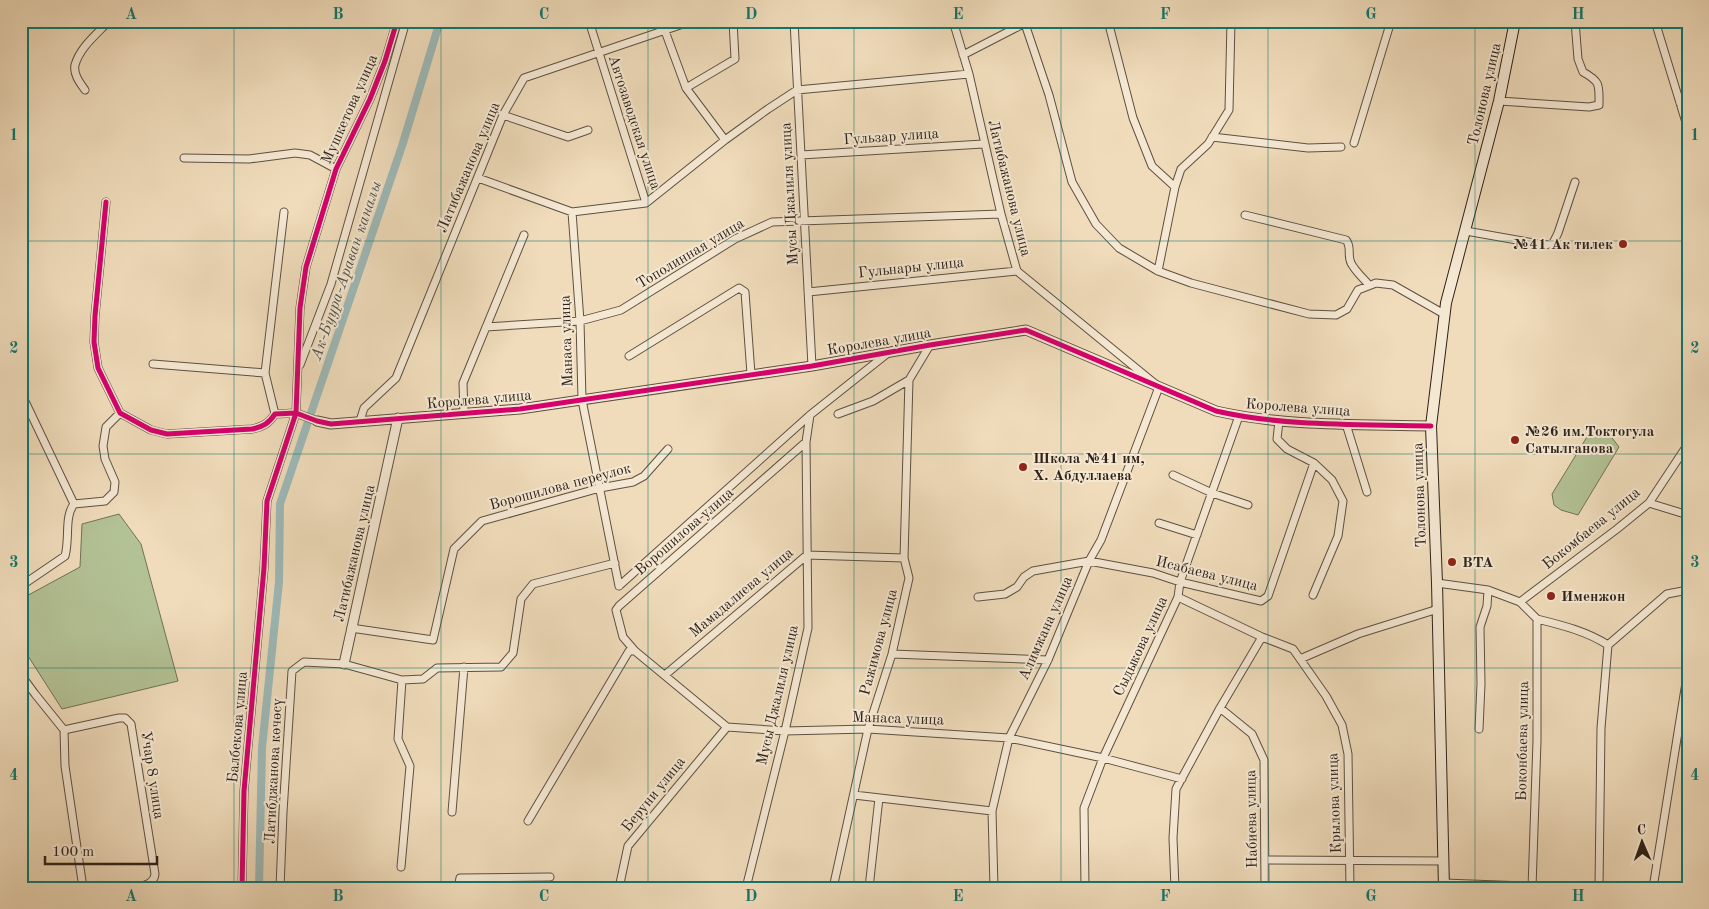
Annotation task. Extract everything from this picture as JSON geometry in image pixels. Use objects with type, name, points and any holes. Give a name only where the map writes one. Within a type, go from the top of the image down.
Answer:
[{"type":"main road","name":"Толонова улица","points":[[1444,886],[1438,609],[1431,426],[1446,303],[1499,101],[1514,21]]},
{"type":"street","points":[[85,90],[77,79],[75,66],[84,48],[109,21]]},
{"type":"street","name":"Мушкетова улица","points":[[264,568],[267,501],[299,414],[300,308],[306,267],[336,169],[370,99],[385,61],[397,21]]},
{"type":"street","points":[[298,370],[331,284],[406,21]]},
{"type":"street","name":"Автозаводская улица","points":[[589,21],[646,203]]},
{"type":"street","name":"Латибажанова улица","points":[[360,421],[364,408],[396,378],[503,116],[524,78],[692,21]]},
{"type":"street","points":[[686,88],[735,59],[733,21]]},
{"type":"street","name":"Мусы Джалиля улица","points":[[794,21],[812,366]]},
{"type":"street","name":"Латибажанова улица","points":[[953,21],[969,74],[1001,214],[1017,271],[1159,387]]},
{"type":"street","points":[[1108,21],[1133,118],[1152,166],[1175,187]]},
{"type":"street","points":[[1158,271],[1175,187],[1181,169],[1208,144],[1230,110],[1231,21]]},
{"type":"street","points":[[1354,142],[1391,21]]},
{"type":"street","points":[[1499,101],[1599,105],[1599,89],[1595,79],[1583,72],[1578,59],[1575,21]]},
{"type":"street","points":[[1654,21],[1688,129]]},
{"type":"street","points":[[964,55],[1027,23],[1049,95],[1072,182],[1096,224],[1119,248],[1158,271],[1191,283],[1309,314],[1336,315],[1347,309],[1358,290],[1369,285],[1392,285],[1444,314]]},
{"type":"street","points":[[665,31],[686,88],[725,140]]},
{"type":"street","points":[[478,178],[572,212],[646,203],[725,140],[798,90],[969,74]]},
{"type":"street","points":[[1680,103],[1688,91]]},
{"type":"street","points":[[503,116],[568,137],[588,130]]},
{"type":"street","points":[[1212,137],[1308,148],[1341,147]]},
{"type":"street","name":"Гульзар улица","points":[[801,155],[984,144]]},
{"type":"street","points":[[184,158],[249,159],[295,153],[310,155],[336,169]]},
{"type":"street","points":[[1466,231],[1545,245],[1553,243],[1575,182]]},
{"type":"street","points":[[106,202],[94,316],[94,342],[98,368],[120,413],[151,430],[166,434],[252,429],[262,427],[275,414],[265,373],[284,212]]},
{"type":"street","name":"Манаса улица","points":[[572,212],[580,320],[582,400],[619,586]]},
{"type":"street","name":"Тополинная улица","points":[[486,327],[580,320],[621,310],[735,239],[772,222],[1001,214]]},
{"type":"street","points":[[1245,215],[1346,240],[1349,243],[1351,263],[1369,285]]},
{"type":"street","points":[[464,414],[463,383],[524,236]]},
{"type":"street","name":"Гульнары улица","points":[[808,292],[1017,271]]},
{"type":"street","points":[[630,356],[739,288],[745,292],[751,374]]},
{"type":"street","name":"Королева улица","points":[[317,420],[331,424],[520,409],[812,366],[1026,330],[1216,411],[1279,421],[1431,426]]},
{"type":"street","points":[[838,414],[873,401],[908,380],[930,345]]},
{"type":"street","name":"Ворошилова улица","points":[[619,586],[810,414],[888,353]]},
{"type":"street","points":[[153,364],[265,373]]},
{"type":"street","name":"Ражимова улица","points":[[833,888],[868,729],[892,654],[909,578],[904,558],[908,380]]},
{"type":"street","name":"Алимжана улица","points":[[994,888],[992,811],[1009,738],[1048,660],[1100,540],[1159,387]]},
{"type":"street","points":[[21,393],[74,504]]},
{"type":"street","points":[[22,585],[65,556],[68,546],[69,510],[74,504],[105,501],[114,492],[115,482],[105,459],[103,446],[106,427],[120,413]]},
{"type":"street","points":[[275,414],[299,414],[317,420]]},
{"type":"street","name":"Мусы Джалиля улица","points":[[746,888],[785,731],[808,628],[806,442],[810,414]]},
{"type":"street","name":"Сыдыкова улица","points":[[1085,888],[1084,808],[1103,758],[1178,597],[1180,582],[1239,416]]},
{"type":"street","name":"Латибажанова улица","points":[[344,664],[398,418]]},
{"type":"street","points":[[1279,421],[1277,439],[1287,448],[1314,463],[1332,480],[1343,501],[1338,536],[1313,595]]},
{"type":"street","points":[[1346,424],[1353,441],[1367,492]]},
{"type":"street","name":"Ворошилова улица","points":[[635,652],[623,637],[616,610],[619,606],[806,442]]},
{"type":"street","name":"Бокомбаева улица","points":[[1520,602],[1649,503],[1688,444]]},
{"type":"street","name":"Ворошилова переулок","points":[[351,628],[433,640],[454,549],[482,522],[600,488],[633,482],[644,476],[668,449]]},
{"type":"street","name":"Исабаева улица","points":[[1090,561],[1153,573],[1180,582],[1261,601],[1268,596],[1314,463]]},
{"type":"street","points":[[1173,475],[1212,493],[1248,505]]},
{"type":"street","points":[[1649,503],[1688,515]]},
{"type":"street","points":[[1159,523],[1197,535]]},
{"type":"street","name":"Мамадалиева улица","points":[[665,675],[806,555],[904,558]]},
{"type":"street","points":[[978,596],[1005,594],[1016,588],[1024,577],[1033,571],[1090,561]]},
{"type":"street","name":"Ворошилова улица","points":[[304,662],[344,664],[402,680],[423,679],[437,668],[501,667],[513,653],[521,599],[533,584],[615,563]]},
{"type":"street","name":"Балбекова улица","points":[[242,888],[244,791],[264,568]]},
{"type":"street","points":[[1437,583],[1488,590],[1520,602],[1537,619],[1588,634],[1608,645]]},
{"type":"street","points":[[1479,729],[1481,684],[1480,627],[1488,606],[1488,590]]},
{"type":"street","points":[[1599,888],[1601,728],[1608,645],[1667,594],[1688,590]]},
{"type":"street","name":"Крылова улица","points":[[1178,597],[1262,637],[1293,648],[1326,696],[1342,724],[1348,754],[1350,888]]},
{"type":"street","points":[[1300,660],[1358,634],[1438,609]]},
{"type":"street","name":"Боконбаева улица","points":[[1532,888],[1537,741],[1537,619]]},
{"type":"street","points":[[1175,888],[1173,838],[1176,789],[1220,708],[1262,637]]},
{"type":"street","points":[[528,821],[629,651],[635,652],[665,675],[726,727]]},
{"type":"street","points":[[892,654],[1048,660]]},
{"type":"street","name":"Латибджанова көчөсү","points":[[280,888],[292,671],[304,662]]},
{"type":"street","points":[[452,812],[464,667]]},
{"type":"street","points":[[1653,888],[1688,670]]},
{"type":"street","points":[[21,675],[64,730],[65,766],[83,888]]},
{"type":"street","points":[[401,867],[410,766],[398,739],[402,680]]},
{"type":"street","name":"Набиева улица","points":[[1220,708],[1252,734],[1264,760],[1265,888]]},
{"type":"street","name":"Учар 8 улица","points":[[64,730],[119,718],[125,718],[131,724],[155,874],[155,879],[152,882],[136,888]]},
{"type":"street","name":"Манаса улица","points":[[726,727],[785,731],[868,729],[1009,738],[1103,758],[1182,779]]},
{"type":"street","name":"Беруни улица","points":[[618,888],[628,846],[726,727]]},
{"type":"street","points":[[854,795],[992,811]]},
{"type":"street","points":[[868,888],[879,798]]},
{"type":"street","points":[[1265,860],[1444,861]]},
{"type":"street","points":[[458,888],[460,878],[550,877]]},
{"type":"street","points":[[1444,886],[1548,888]]},
{"type":"green space","points":[[1601,431],[1609,434],[1619,447],[1578,515],[1561,510],[1554,505],[1552,494],[1590,432]]},
{"type":"green space","points":[[119,514],[141,544],[178,681],[62,709],[21,645],[21,599],[80,567],[82,524]]},
{"type":"waterway","name":"Ак-Буура-Араван каналы","points":[[259,888],[262,748],[279,582],[280,504],[402,146],[440,21]]},
{"type":"cycle path","points":[[242,888],[244,791],[264,568],[267,501],[296,413],[300,308],[306,267],[336,169],[370,99],[385,61],[397,21]]},
{"type":"cycle path","points":[[106,202],[95,316],[94,342],[98,368],[120,413],[151,430],[167,434],[252,429],[265,424],[275,414],[296,413],[331,424],[520,409],[812,366],[1026,330],[1216,411],[1269,420],[1296,422],[1431,426]]},
{"type":"place","name":"№41 Ак тилек","points":[[1623,244]]},
{"type":"place","name":"№26 им.Токтогула Сатылганова","points":[[1515,440]]},
{"type":"place","name":"Школа №41 им, Х. Абдуллаева","points":[[1023,467]]},
{"type":"place","name":"BTA","points":[[1452,562]]},
{"type":"place","name":"Именжон","points":[[1551,596]]}]
